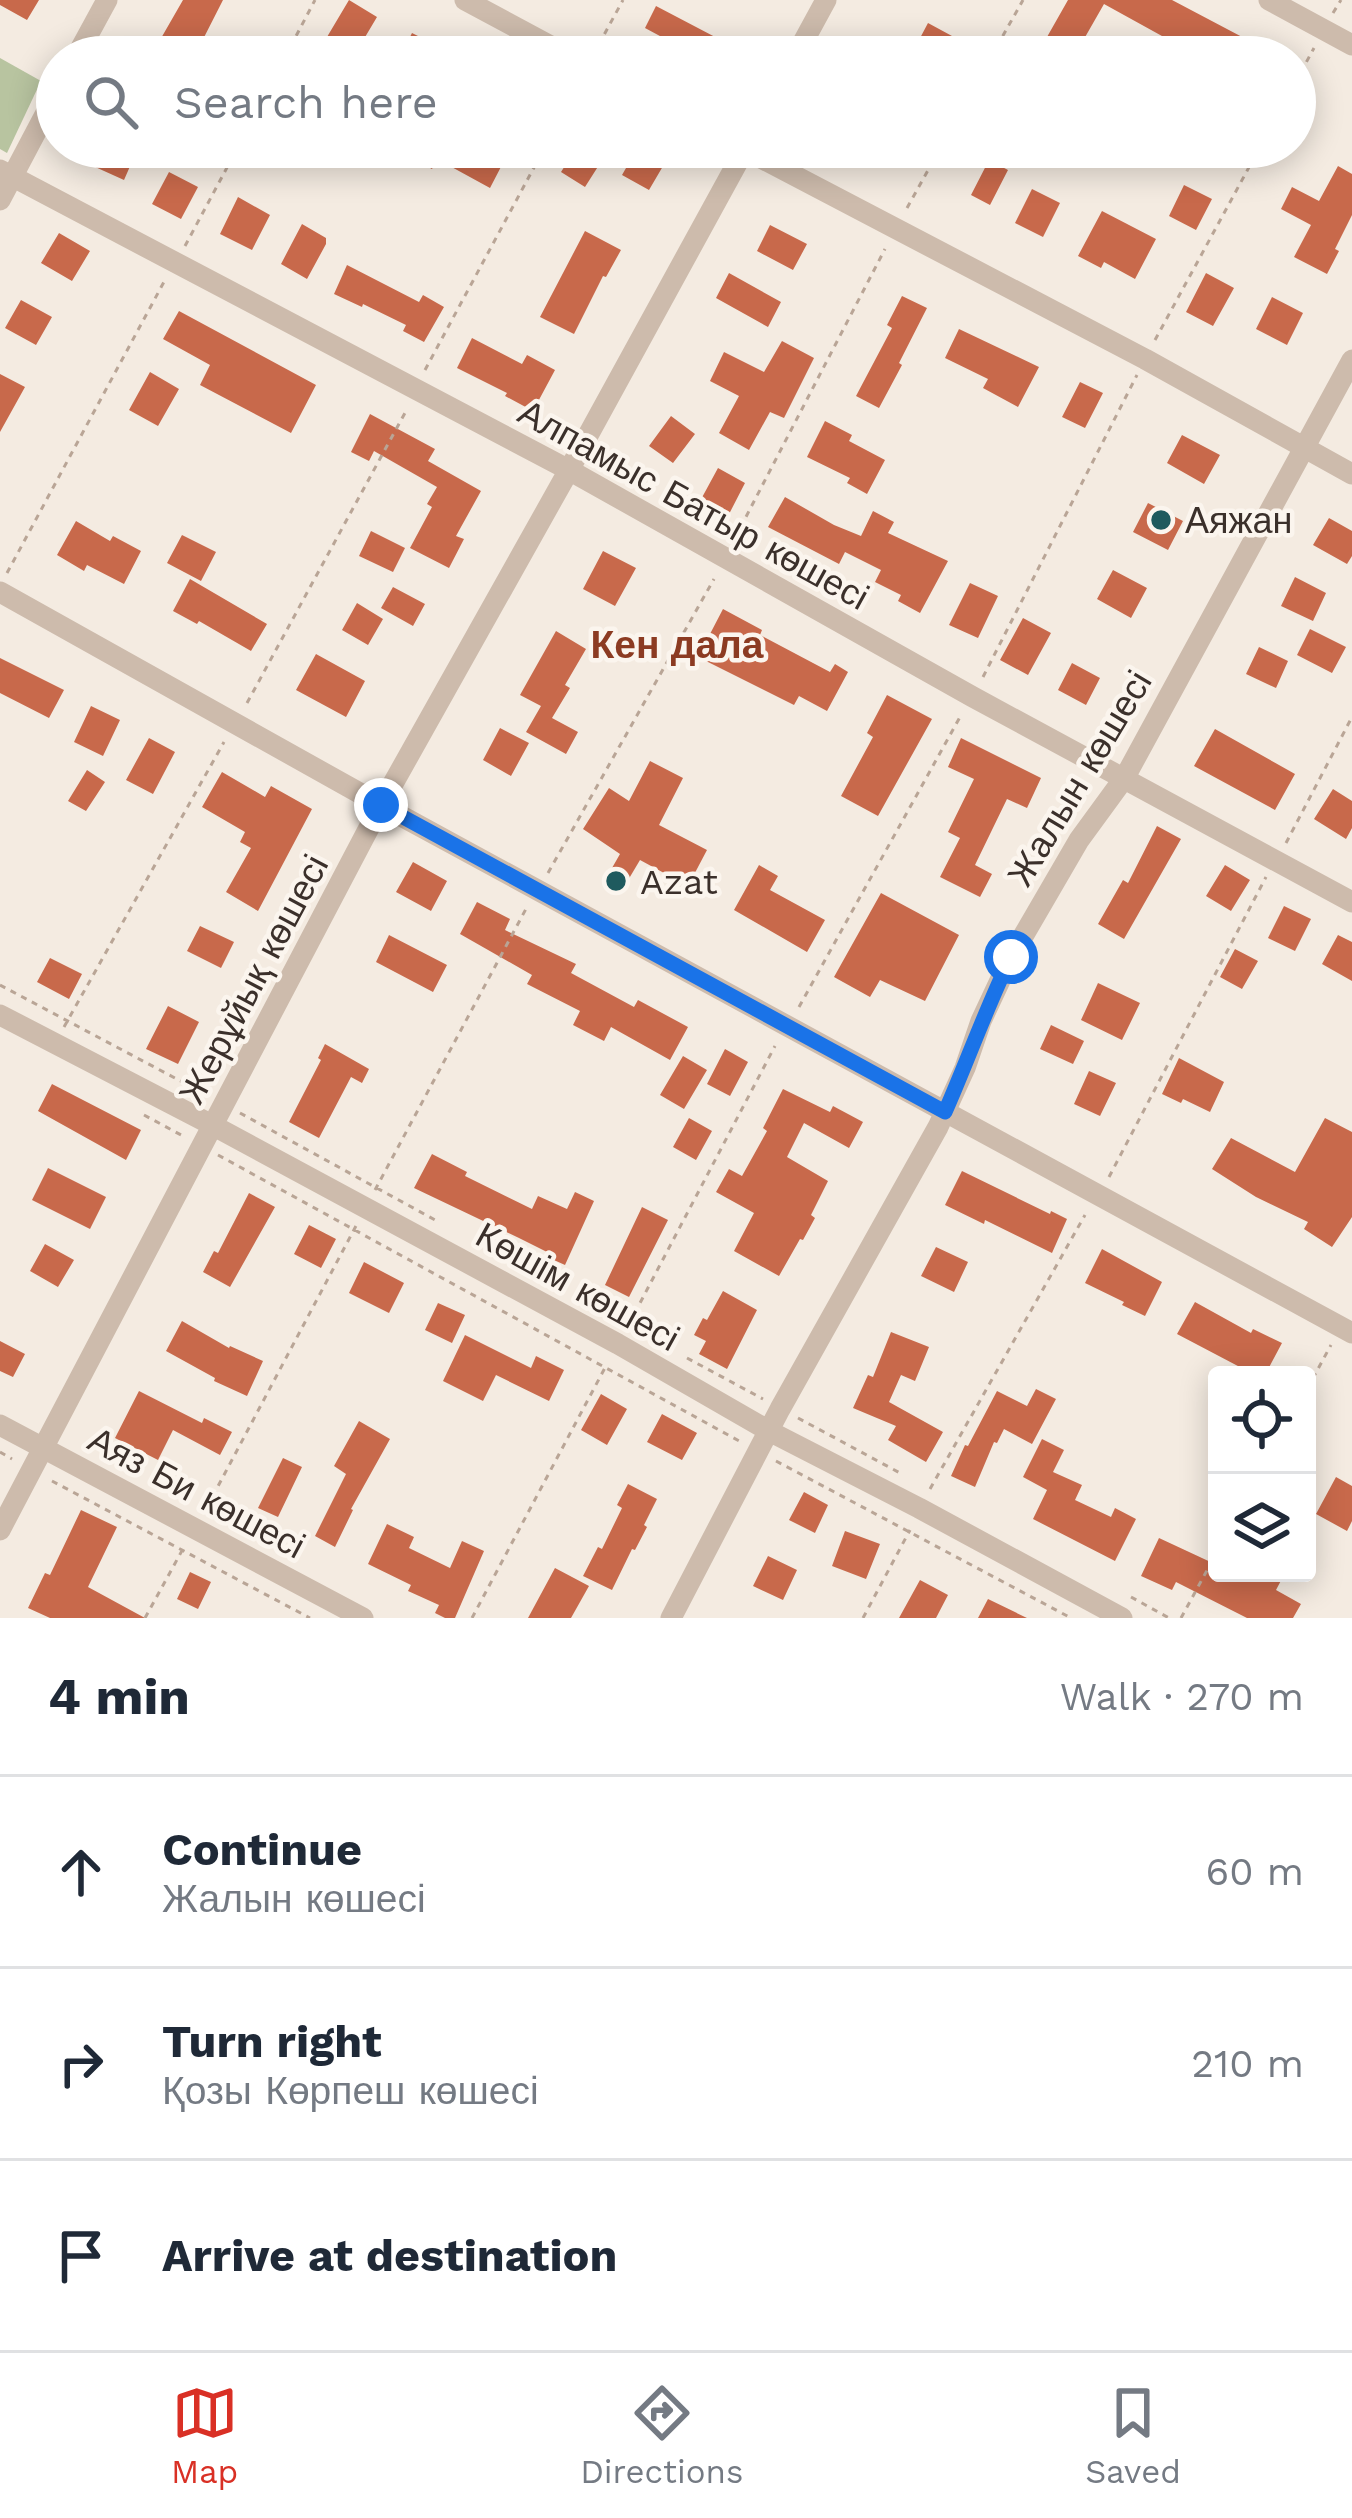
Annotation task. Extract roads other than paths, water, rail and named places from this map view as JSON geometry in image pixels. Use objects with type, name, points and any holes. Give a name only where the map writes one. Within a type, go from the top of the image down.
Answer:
[{"type":"street","points":[[87,36],[107,0]]},
{"type":"street","points":[[465,0],[532,36]]},
{"type":"street","points":[[806,36],[826,0]]},
{"type":"street","points":[[1269,0],[1352,45]]},
{"type":"street","points":[[0,200],[6,173],[36,125]]},
{"type":"street","name":"Жерұйық көшесі","points":[[0,1530],[381,805],[732,168]]},
{"type":"street","points":[[781,168],[1352,474]]},
{"type":"street","name":"Алпамыс Батыр көшесі","points":[[6,173],[569,470],[1352,902]]},
{"type":"street","name":"Жалын көшесі","points":[[671,1618],[945,1112],[1011,957],[1079,840],[1125,777],[1352,359]]},
{"type":"street","points":[[0,589],[381,805],[1347,1330]]},
{"type":"street","name":"Көшім көшесі","points":[[0,1015],[214,1126],[360,1218],[618,1344],[769,1431],[1122,1618]]},
{"type":"street","name":"Аяз Би көшесі","points":[[0,1425],[362,1618]]},
{"type":"place","name":"Аяжан","points":[[1161,520]]},
{"type":"place","name":"Azat","points":[[616,881]]},
{"type":"district","name":"Кен дала","points":[[677,644]]}]
